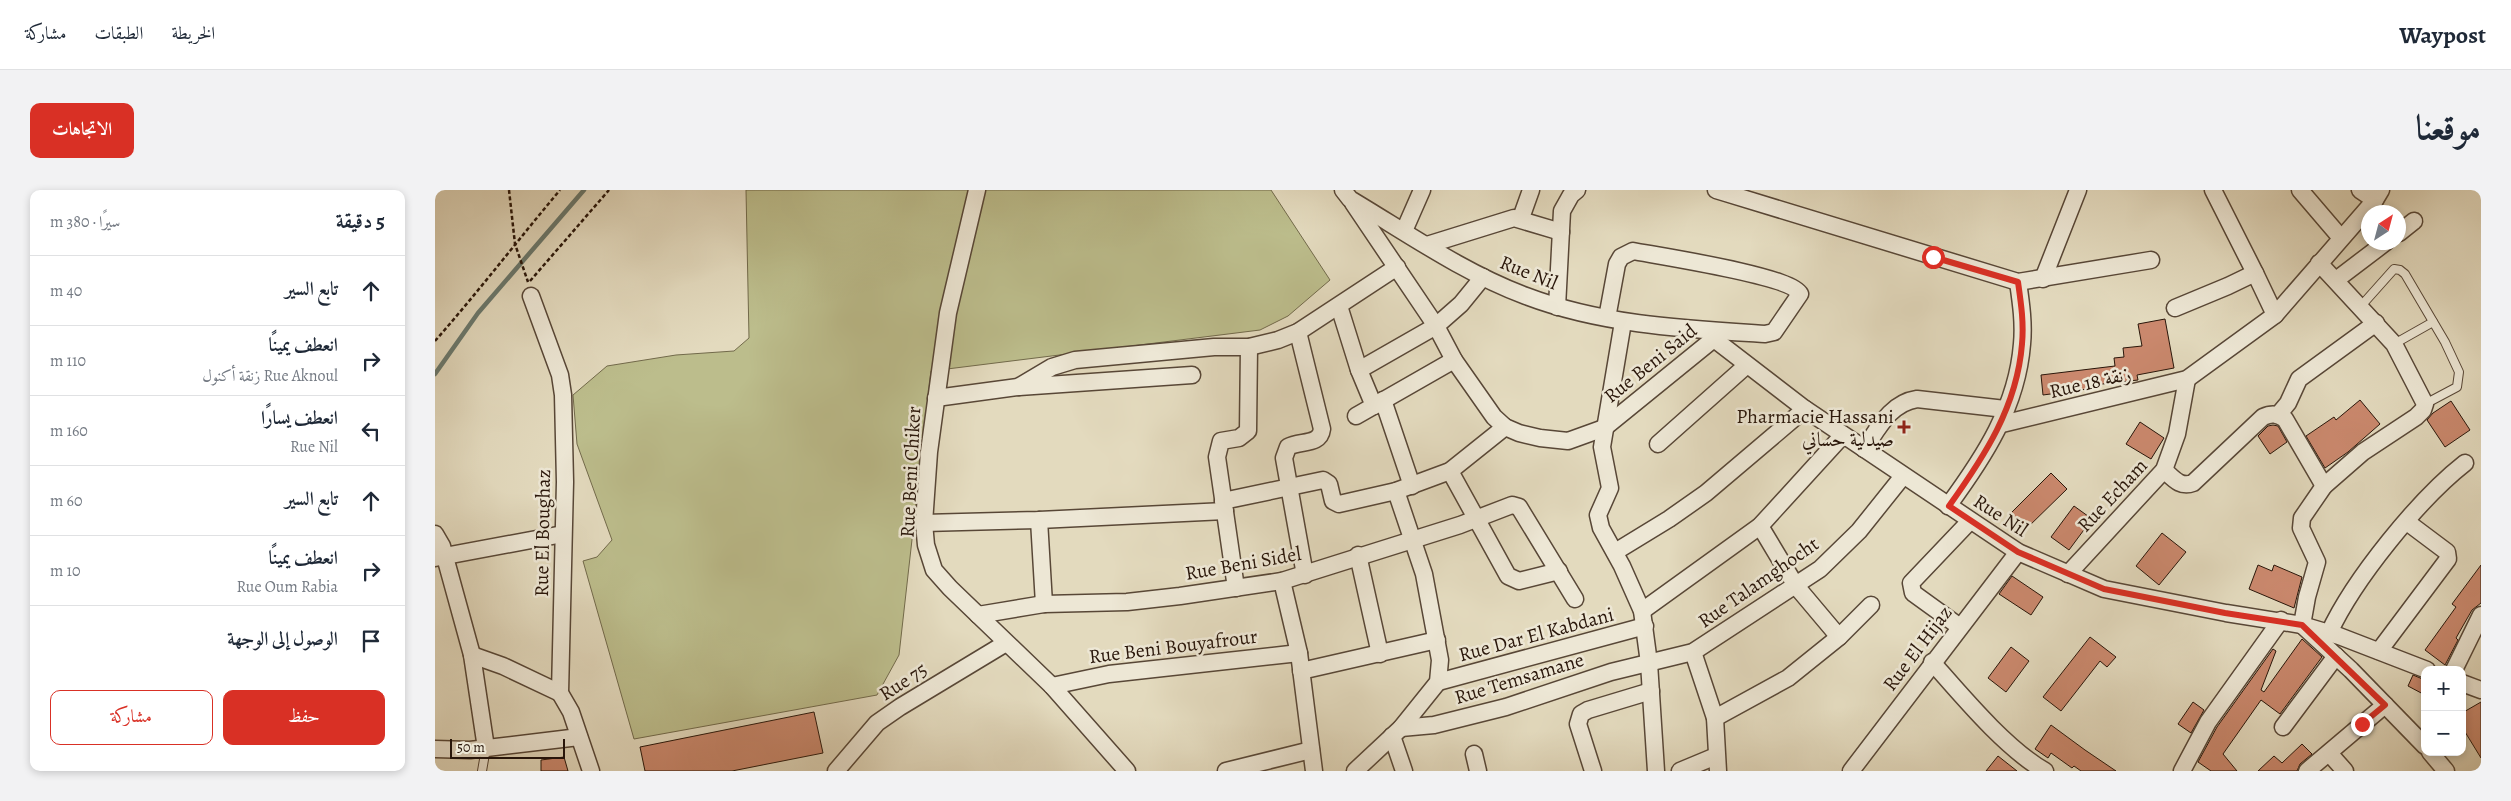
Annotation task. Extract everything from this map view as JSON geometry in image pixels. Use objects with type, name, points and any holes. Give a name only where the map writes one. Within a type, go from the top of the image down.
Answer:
[{"type":"street","name":"Rue Beni Chiker","points":[[977,190],[948,313],[935,398],[924,523],[929,558],[934,570],[1052,686],[1127,771]]},
{"type":"street","points":[[1404,230],[1422,190]]},
{"type":"street","points":[[1521,218],[1531,190]]},
{"type":"street","points":[[1557,307],[1563,212],[1571,195],[1577,190]]},
{"type":"street","points":[[1716,190],[2018,282],[2151,260]]},
{"type":"street","points":[[2043,279],[2078,190]]},
{"type":"street","points":[[2213,190],[2275,315]]},
{"type":"street","points":[[2300,190],[2341,238]]},
{"type":"street","points":[[2187,379],[2275,315],[2378,195],[2360,190]]},
{"type":"street","points":[[924,523],[1039,520],[1224,506],[1323,480],[1329,484],[1333,501],[1339,504],[1413,486],[1450,471],[1505,427],[1494,416],[1454,360],[1436,326],[1347,195]]},
{"type":"street","name":"Rue Nil","points":[[1347,195],[1427,245],[1483,276],[1526,296],[1557,307],[1623,322],[1718,335],[1747,364],[1805,409],[2018,552],[2104,589],[2225,613],[2281,620],[2302,625],[2329,633],[2421,668]]},
{"type":"street","points":[[1427,245],[1504,220],[1521,218],[1561,232]]},
{"type":"street","points":[[2406,227],[2414,221]]},
{"type":"street","points":[[2336,280],[2375,250]]},
{"type":"street","points":[[1607,318],[1617,264],[1621,257],[1633,251],[1766,278],[1798,290],[1798,298],[1774,332],[1765,334],[1718,335]]},
{"type":"street","points":[[2319,263],[2361,306],[2394,344],[2425,404],[2423,410],[2416,417],[2363,452],[2324,486],[2302,518],[2301,528],[2317,562],[2307,597],[2302,625],[2336,656],[2421,742]]},
{"type":"street","points":[[1018,387],[1052,367],[1075,360],[1214,347],[1249,347],[1278,340],[1298,332],[1397,267]]},
{"type":"street","points":[[2175,308],[2228,286],[2255,272]]},
{"type":"street","points":[[1359,370],[1436,326],[1461,304],[1483,276]]},
{"type":"street","points":[[1949,506],[1981,462],[2003,416],[2017,371],[2022,346],[2023,325],[2018,282]]},
{"type":"street","name":"Rue El Boughaz","points":[[530,290],[560,376],[563,395],[565,482],[560,693],[571,712],[591,771]]},
{"type":"street","points":[[1339,306],[1359,370],[1379,403],[1413,486]]},
{"type":"street","points":[[1623,322],[1604,428],[1603,460],[1610,488],[1598,515],[1601,528],[1615,552],[1643,619],[1649,663],[1656,771]]},
{"type":"street","points":[[2278,415],[2289,403],[2299,379],[2376,323]]},
{"type":"street","points":[[1298,332],[1322,429],[1321,434],[1316,440],[1291,445],[1286,449],[1284,458],[1305,575]]},
{"type":"street","name":"Rue Beni Said","points":[[1505,427],[1519,433],[1558,441],[1578,439],[1604,428],[1718,335]]},
{"type":"street","points":[[1236,588],[1217,452],[1221,441],[1244,436],[1248,431],[1249,347]]},
{"type":"street","points":[[1356,416],[1454,360]]},
{"type":"street","points":[[1658,444],[1747,364]]},
{"type":"street","points":[[935,398],[1018,387],[1192,375]]},
{"type":"street","name":"Rue 18 زنقة","points":[[2003,416],[2187,379]]},
{"type":"street","name":"Rue Echam","points":[[2068,574],[2164,470],[2177,434],[2187,379]]},
{"type":"street","points":[[1864,449],[1891,410],[1904,401],[1917,399],[2003,416]]},
{"type":"street","points":[[1615,552],[1669,520],[1706,493],[1805,409]]},
{"type":"street","points":[[2164,470],[2184,485],[2193,483],[2263,416],[2269,414],[2278,415],[2285,419],[2324,486]]},
{"type":"street","points":[[1643,619],[1760,526],[1843,435]]},
{"type":"street","points":[[2329,633],[2350,593],[2407,522],[2439,486],[2465,463]]},
{"type":"street","points":[[1450,471],[1504,572],[1513,580],[1559,571],[1575,600]]},
{"type":"street","name":"Rue Talamghocht","points":[[1649,663],[1693,652],[1820,569],[1859,531],[1903,476]]},
{"type":"street","points":[[1355,771],[1396,732],[1438,682],[1441,668],[1424,574],[1396,491]]},
{"type":"street","name":"Rue Beni Sidel","points":[[978,614],[1044,604],[1127,602],[1282,581],[1305,575],[1358,555],[1413,540],[1507,506],[1519,507],[1559,571]]},
{"type":"street","points":[[1039,520],[1044,604]]},
{"type":"street","points":[[1960,627],[1913,594],[1911,584],[1970,521]]},
{"type":"street","points":[[2379,651],[2448,558],[2447,552],[2407,522]]},
{"type":"street","points":[[1760,526],[1796,586],[1839,637]]},
{"type":"street","points":[[435,534],[440,557],[472,655],[486,748]]},
{"type":"street","points":[[440,557],[563,534]]},
{"type":"street","name":"Rue El Hijaz","points":[[1851,771],[1932,662],[2018,552]]},
{"type":"street","points":[[1358,555],[1380,654]]},
{"type":"street","points":[[1282,581],[1299,653],[1314,771]]},
{"type":"street","points":[[1715,718],[1788,678],[1839,637],[1871,606]]},
{"type":"street","points":[[2456,666],[2481,615]]},
{"type":"street","name":"Rue Dar El Kabdani","points":[[1438,682],[1643,619]]},
{"type":"street","points":[[2182,771],[2208,722],[2281,620]]},
{"type":"street","points":[[1301,671],[1437,640]]},
{"type":"street","name":"Rue 75","points":[[836,771],[885,718],[1006,642]]},
{"type":"street","points":[[1680,771],[1717,763],[1715,718],[1693,652]]},
{"type":"street","name":"Rue Beni Bouyafrour","points":[[1052,686],[1109,674],[1299,653]]},
{"type":"street","points":[[472,655],[503,666],[560,693]]},
{"type":"street","points":[[2283,726],[2336,656]]},
{"type":"street","points":[[1932,662],[1969,704],[2006,740],[2045,771]]},
{"type":"street","name":"Rue Temsamane","points":[[1396,732],[1434,725],[1506,707],[1611,672],[1649,663]]},
{"type":"street","points":[[2466,684],[2481,690]]},
{"type":"street","points":[[1593,771],[1578,724],[1581,714],[1588,710],[1651,691]]},
{"type":"street","points":[[2307,771],[2385,705]]},
{"type":"street","points":[[1396,732],[1404,771]]},
{"type":"street","points":[[435,749],[486,748],[579,737]]},
{"type":"street","points":[[1225,771],[1311,750]]},
{"type":"street","points":[[2329,753],[2345,771]]},
{"type":"street","points":[[1474,754],[1478,771]]},
{"type":"street","points":[[2433,756],[2444,770]]},
{"type":"lane","points":[[2361,306],[2393,269],[2400,270],[2405,274],[2459,372],[2457,387],[2425,404]]},
{"type":"lane","points":[[2394,344],[2433,322]]},
{"type":"lane","points":[[482,771],[486,748]]},
{"type":"path","points":[[509,190],[515,244],[530,290]]},
{"type":"path","points":[[435,341],[561,190]]},
{"type":"path","points":[[530,290],[609,190]]},
{"type":"green space","points":[[746,190],[1271,190],[1330,280],[1288,316],[1260,330],[931,371],[899,655],[877,695],[634,739],[583,561],[597,557],[612,540],[577,444],[573,395],[607,366],[676,355],[734,351],[749,338]]},
{"type":"building","points":[[2165,319],[2174,368],[2137,375],[2138,380],[2094,385],[2095,388],[2043,395],[2041,375],[2115,366],[2114,358],[2124,357],[2123,348],[2142,346],[2138,324]]},
{"type":"building","points":[[2360,400],[2380,424],[2348,452],[2325,468],[2306,436],[2334,417],[2336,420]]},
{"type":"building","points":[[2451,401],[2470,430],[2445,447],[2427,420],[2433,413]]},
{"type":"building","points":[[2140,422],[2164,438],[2151,459],[2126,444]]},
{"type":"building","points":[[2268,426],[2278,426],[2287,442],[2270,454],[2258,436]]},
{"type":"building","points":[[2051,473],[2067,489],[2026,529],[2010,514]]},
{"type":"building","points":[[2074,506],[2092,519],[2069,550],[2051,537]]},
{"type":"building","points":[[2162,533],[2186,552],[2159,585],[2136,566]]},
{"type":"building","points":[[2258,565],[2272,571],[2274,565],[2302,577],[2294,608],[2249,589]]},
{"type":"building","points":[[2481,565],[2481,603],[2472,610],[2456,638],[2458,640],[2445,665],[2425,650],[2456,607],[2452,604]]},
{"type":"building","points":[[2012,576],[2043,597],[2031,615],[1999,594]]},
{"type":"building","points":[[2090,637],[2116,657],[2107,667],[2100,661],[2061,711],[2043,697]]},
{"type":"building","points":[[2302,639],[2322,657],[2280,714],[2261,700],[2223,754],[2237,771],[2211,771],[2198,762],[2217,727],[2273,649],[2276,651],[2261,690],[2264,692]]},
{"type":"building","points":[[2011,647],[2029,661],[2006,692],[1988,678]]},
{"type":"building","points":[[2413,675],[2421,678],[2421,693],[2408,686]]},
{"type":"building","points":[[2193,702],[2204,710],[2191,733],[2178,724]]},
{"type":"building","points":[[2481,702],[2481,758],[2466,734],[2466,711]]},
{"type":"building","points":[[814,712],[823,753],[732,771],[645,771],[640,747]]},
{"type":"building","points":[[2051,725],[2116,771],[2081,771],[2074,766],[2072,768],[2051,753],[2048,758],[2035,749]]},
{"type":"building","points":[[2302,744],[2312,754],[2300,764],[2297,771],[2258,771],[2274,756],[2282,763]]},
{"type":"building","points":[[1998,756],[2017,771],[1986,771]]},
{"type":"building","points":[[564,757],[568,771],[541,771],[541,760]]},
{"type":"waterway","points":[[435,374],[478,313],[584,190]]},
{"type":"place","name":"Pharmacie Hassani صيدلية حساني","points":[[1904,427]]},
{"type":"route","points":[[1933,257],[2018,282],[2023,325],[2022,346],[2017,371],[2002,424],[1981,462],[1949,506],[2018,552],[2104,589],[2225,613],[2281,620],[2302,625],[2351,670],[2385,705],[2362,724]]}]
